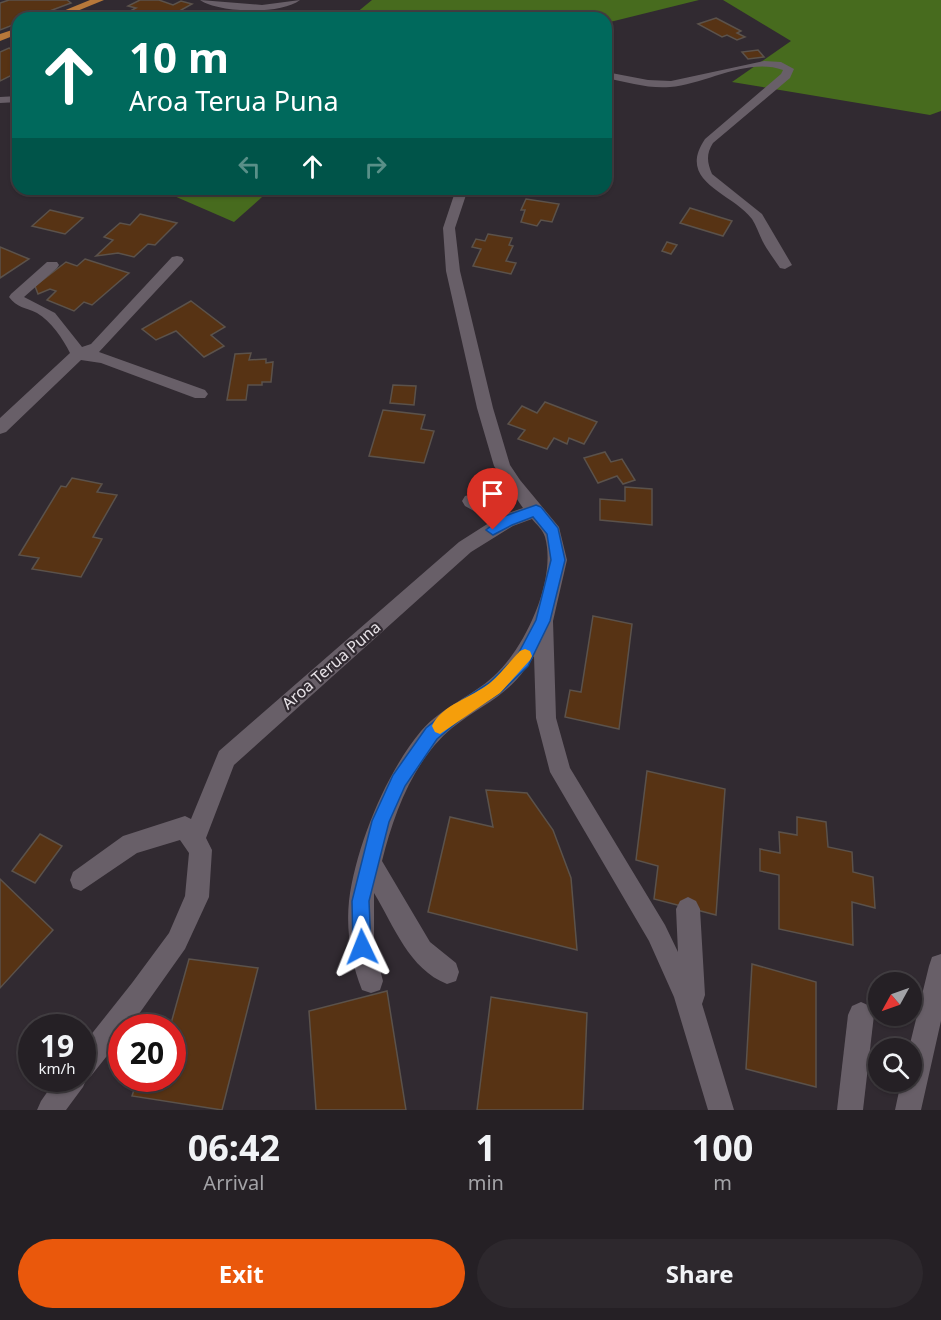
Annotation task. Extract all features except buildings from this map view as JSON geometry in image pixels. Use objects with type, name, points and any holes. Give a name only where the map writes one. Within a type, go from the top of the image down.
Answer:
[{"type":"main road","points":[[67,12],[99,0]]},
{"type":"street","points":[[205,0],[249,8],[272,8],[295,0]]},
{"type":"street","points":[[612,76],[669,84],[764,63],[781,64],[789,69],[786,76],[725,125],[709,141],[702,152],[702,165],[707,176],[757,217],[770,243],[785,265]]},
{"type":"street","points":[[371,981],[362,947],[361,901],[381,821],[399,781],[431,734],[462,709],[495,688],[522,661],[543,621],[558,560],[553,532],[514,485],[502,466],[485,408],[453,271],[449,228],[460,195]]},
{"type":"street","points":[[0,428],[78,354],[96,348],[177,260]]},
{"type":"street","points":[[52,265],[16,297],[23,305],[44,311],[73,344],[78,354]]},
{"type":"street","points":[[78,354],[103,358],[200,394]]},
{"type":"street","points":[[471,501],[507,521]]},
{"type":"street","name":"Aroa Terua Puna","points":[[194,840],[226,758],[465,547],[507,521],[536,510]]},
{"type":"street","points":[[543,621],[546,718],[561,772],[657,933],[689,1004],[721,1110]]},
{"type":"street","points":[[81,880],[132,844],[185,827],[201,850],[197,897],[177,941],[96,1049]]},
{"type":"street","points":[[370,862],[421,951],[447,972]]},
{"type":"street","points":[[688,909],[693,995],[689,1004]]},
{"type":"street","points":[[908,1110],[941,966]]},
{"type":"street","points":[[850,1110],[861,1015]]},
{"type":"street","points":[[50,1110],[64,1092]]},
{"type":"green space","points":[[372,0],[699,0],[612,22],[612,12],[357,12]]},
{"type":"green space","points":[[723,0],[941,0],[941,111],[930,115],[732,82],[791,41]]},
{"type":"green space","points":[[172,195],[264,195],[234,222]]},
{"type":"slow traffic","points":[[440,726],[495,688],[525,656]]},
{"type":"route","points":[[362,947],[361,901],[381,821],[399,781],[431,734],[462,709],[495,688],[522,661],[543,621],[558,560],[553,532],[536,510],[507,521],[493,530]]}]
